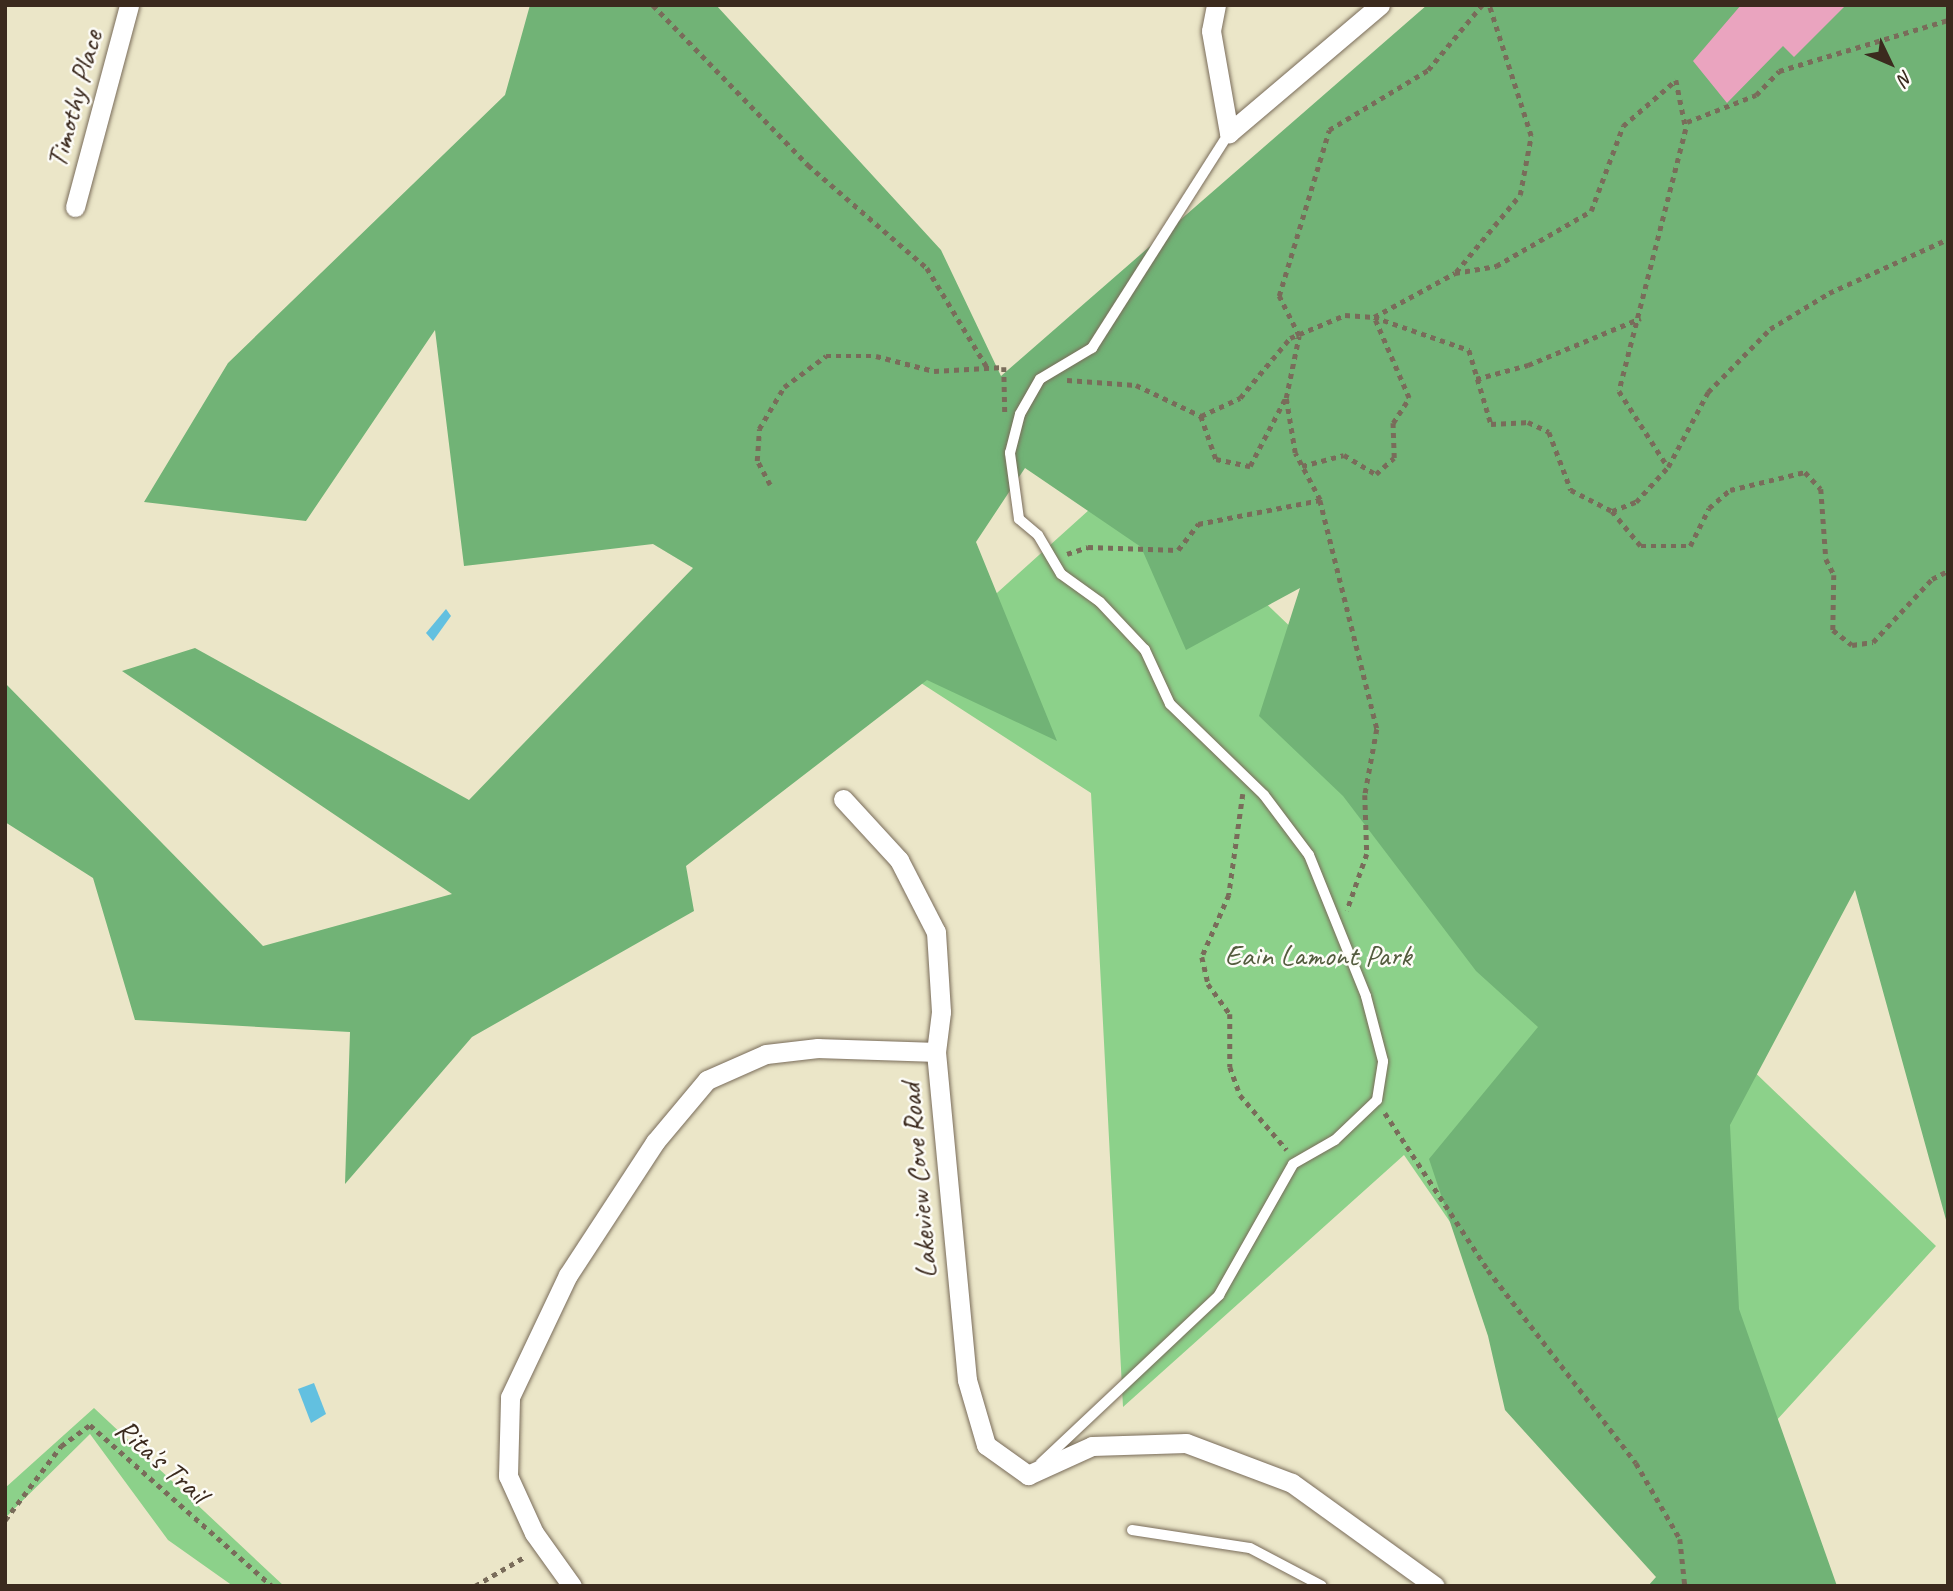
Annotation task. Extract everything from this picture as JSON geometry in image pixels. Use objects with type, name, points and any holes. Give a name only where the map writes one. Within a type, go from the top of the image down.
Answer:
[{"type":"street","name":"Timothy Place","points":[[75,207],[129,5]]},
{"type":"street","points":[[1216,5],[1211,31],[1228,133]]},
{"type":"street","points":[[1228,133],[1380,5]]},
{"type":"street","points":[[844,799],[899,860],[936,932],[941,1012],[936,1052]]},
{"type":"street","name":"Lakeview Cove Road","points":[[572,1586],[543,1549],[508,1476],[510,1397],[568,1275],[655,1142],[707,1080],[766,1054],[818,1048],[936,1052],[967,1380],[986,1445],[1028,1475]]},
{"type":"street","points":[[1028,1475],[1092,1446],[1186,1443],[1292,1483],[1434,1586]]},
{"type":"lane","points":[[1028,1475],[1219,1295],[1293,1164],[1335,1140],[1377,1100],[1382,1061],[1341,927],[1309,855],[1245,776],[1171,704],[1145,650],[1053,559],[1019,519],[1014,437],[1040,379],[1092,348],[1228,133]]},
{"type":"lane","points":[[1132,1530],[1250,1548],[1322,1586]]},
{"type":"path","points":[[653,5],[808,165],[927,268],[987,368]]},
{"type":"path","points":[[1040,379],[1136,385],[1200,416],[1216,459],[1251,466],[1286,398],[1298,336],[1279,296],[1329,130],[1428,70],[1482,5]]},
{"type":"path","points":[[1455,273],[1520,195],[1531,136],[1489,5]]},
{"type":"path","points":[[1688,122],[1756,95],[1779,71],[1948,20]]},
{"type":"path","points":[[1374,317],[1455,273],[1496,266],[1591,212],[1623,126],[1676,80],[1688,122],[1641,318],[1619,391],[1668,467]]},
{"type":"path","points":[[1612,511],[1636,502],[1668,467],[1708,392],[1770,329],[1829,293],[1948,239]]},
{"type":"path","points":[[1200,416],[1240,398],[1298,336],[1345,315],[1374,317],[1469,350],[1491,424],[1528,422],[1549,432],[1571,490],[1612,511],[1641,547],[1690,546],[1709,508],[1730,490],[1805,472],[1821,489],[1826,559],[1833,575],[1833,630],[1852,645],[1873,642],[1932,579],[1948,571]]},
{"type":"path","points":[[1301,466],[1344,455],[1376,474],[1394,458],[1393,423],[1409,398],[1374,317]]},
{"type":"path","points":[[1476,379],[1528,365],[1641,318]]},
{"type":"path","points":[[770,485],[757,461],[760,429],[784,387],[826,356],[876,356],[934,371],[1004,367],[1002,407],[1014,437]]},
{"type":"path","points":[[1286,398],[1301,466],[1320,500],[1377,729],[1366,795],[1367,854],[1341,927]]},
{"type":"path","points":[[1053,559],[1088,547],[1178,550],[1198,524],[1320,500]]},
{"type":"path","points":[[1245,776],[1229,895],[1202,957],[1208,984],[1230,1014],[1230,1067],[1240,1095],[1280,1135],[1293,1164]]},
{"type":"path","points":[[1377,1100],[1488,1270],[1636,1463],[1680,1539],[1685,1586]]},
{"type":"path","name":"Rita's Trail","points":[[5,1520],[61,1446],[90,1425],[272,1586]]},
{"type":"path","points":[[475,1586],[543,1549]]},
{"type":"green space","points":[[530,5],[716,5],[941,250],[1001,376],[1427,5],[1948,5],[1948,1227],[1855,890],[1730,1125],[1739,1309],[1837,1586],[1648,1586],[1656,1577],[1505,1410],[1488,1336],[1429,1159],[1538,1027],[1476,971],[1343,796],[1259,716],[1300,588],[1186,650],[1141,547],[1025,468],[976,542],[1057,741],[927,680],[686,866],[694,911],[472,1037],[345,1184],[350,1032],[135,1020],[93,878],[5,822],[5,683],[263,946],[452,894],[122,671],[195,648],[469,800],[693,568],[653,544],[464,566],[435,330],[306,521],[144,502],[228,363],[505,95]]},
{"type":"green space","name":"Eain Lamont Park","points":[[1130,473],[1936,1246],[1668,1539],[1404,1155],[1123,1407],[1091,793],[907,674]]},
{"type":"green space","points":[[94,1408],[284,1586],[233,1586],[168,1540],[90,1434],[5,1518],[5,1488]]},
{"type":"water","points":[[446,609],[451,616],[433,641],[426,633]]},
{"type":"water","points":[[314,1383],[326,1414],[311,1423],[298,1389]]},
{"type":"building","points":[[1741,5],[1846,5],[1794,57],[1783,46],[1727,103],[1693,61]]}]
